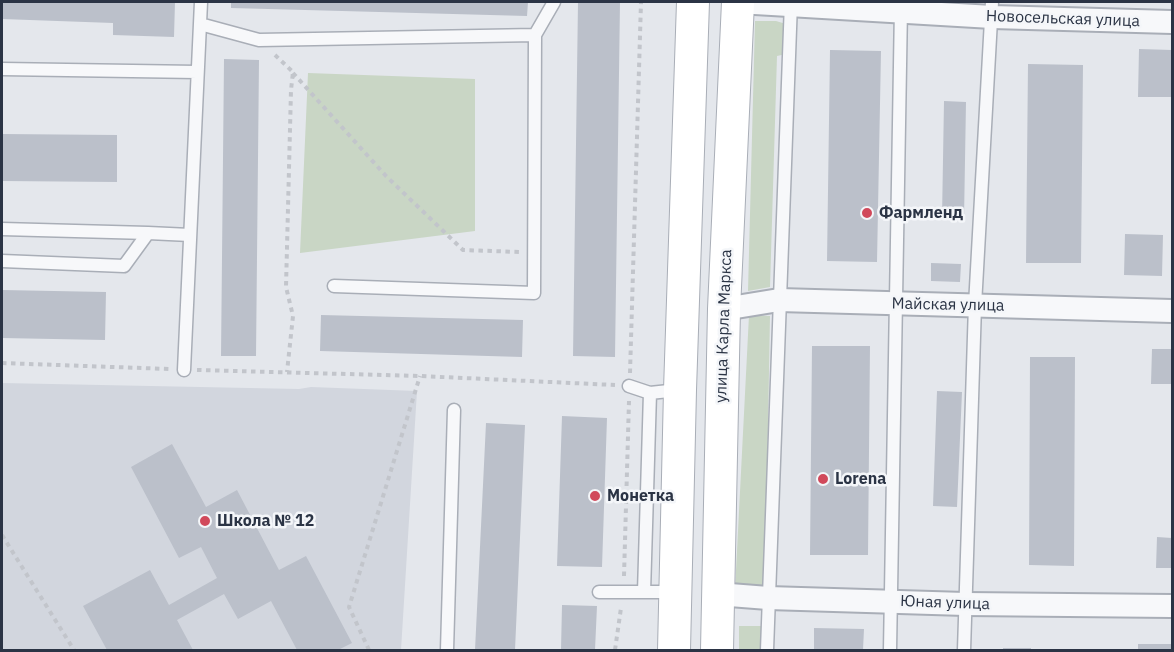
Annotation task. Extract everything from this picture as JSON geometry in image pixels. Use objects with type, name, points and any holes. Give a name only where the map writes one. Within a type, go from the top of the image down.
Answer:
[{"type":"main road","points":[[674,651],[659,592],[665,391],[693,2]]},
{"type":"main road","name":"улица Карла Маркса","points":[[717,651],[724,309],[738,2]]},
{"type":"street","name":"Новосельская улица","points":[[738,2],[992,9],[1173,22]]},
{"type":"street","name":"Майская улица","points":[[724,309],[779,300],[1173,311]]},
{"type":"street","name":"Юная улица","points":[[717,594],[768,598],[965,604],[1173,606]]},
{"type":"lane","points":[[184,370],[201,2]]},
{"type":"lane","points":[[334,286],[534,292],[535,35],[554,2]]},
{"type":"lane","points":[[767,651],[790,4]]},
{"type":"lane","points":[[890,651],[901,6]]},
{"type":"lane","points":[[964,651],[975,305],[992,9]]},
{"type":"lane","points":[[200,24],[259,40],[535,35]]},
{"type":"lane","points":[[2,69],[197,72]]},
{"type":"lane","points":[[2,229],[190,236]]},
{"type":"lane","points":[[2,261],[124,266],[148,233]]},
{"type":"lane","points":[[629,386],[665,391]]},
{"type":"lane","points":[[447,651],[454,410]]},
{"type":"lane","points":[[599,592],[659,592]]},
{"type":"path","points":[[615,651],[623,592],[641,2]]},
{"type":"path","points":[[259,40],[293,72],[386,177],[463,250],[534,253]]},
{"type":"path","points":[[287,372],[293,316],[286,287],[293,72]]},
{"type":"path","points":[[2,363],[420,376],[629,386]]},
{"type":"path","points":[[369,651],[349,607],[420,376]]},
{"type":"path","points":[[2,535],[74,651]]},
{"type":"shaded area","name":"Школа № 12","points":[[2,383],[299,389],[311,387],[417,391],[401,650],[2,650]]},
{"type":"green space","points":[[755,21],[776,21],[786,24],[786,54],[777,56],[770,287],[748,291]]},
{"type":"green space","points":[[308,73],[475,79],[475,231],[300,253]]},
{"type":"green space","points":[[749,315],[770,316],[765,590],[735,590]]},
{"type":"green space","points":[[739,626],[767,626],[770,648],[739,650]]},
{"type":"building","points":[[2,2],[175,2],[174,37],[113,35],[113,23],[2,19]]},
{"type":"building","points":[[231,2],[528,2],[527,16],[231,8]]},
{"type":"building","points":[[578,2],[620,2],[615,357],[573,356]]},
{"type":"building","points":[[1139,49],[1172,50],[1172,97],[1138,97]]},
{"type":"building","points":[[830,50],[881,51],[877,262],[827,261]]},
{"type":"building","points":[[224,59],[259,60],[256,356],[221,356]]},
{"type":"building","points":[[1028,64],[1083,65],[1081,263],[1026,263]]},
{"type":"building","points":[[944,101],[966,102],[964,219],[942,218]]},
{"type":"building","points":[[2,134],[117,135],[117,182],[2,181]]},
{"type":"building","points":[[1125,234],[1163,235],[1162,276],[1124,275]]},
{"type":"building","points":[[931,263],[961,264],[960,282],[931,281]]},
{"type":"building","points":[[2,290],[106,292],[105,340],[2,338]]},
{"type":"building","points":[[321,315],[523,320],[522,357],[320,351]]},
{"type":"building","points":[[812,346],[870,346],[868,555],[810,555]]},
{"type":"building","points":[[1152,349],[1172,349],[1172,384],[1151,384]]},
{"type":"building","points":[[1030,357],[1075,357],[1074,566],[1029,565]]},
{"type":"building","points":[[937,391],[962,392],[957,507],[933,506]]},
{"type":"building","points":[[562,416],[607,418],[602,567],[557,566]]},
{"type":"building","points":[[486,423],[525,425],[515,650],[475,650]]},
{"type":"building","points":[[172,444],[206,507],[237,490],[279,570],[306,556],[352,643],[338,650],[297,650],[271,601],[238,619],[224,594],[177,620],[193,650],[107,650],[83,606],[150,570],[169,605],[217,578],[201,547],[179,558],[131,467]]},
{"type":"building","points":[[1157,537],[1172,538],[1172,568],[1156,568]]},
{"type":"building","points":[[562,605],[597,606],[595,650],[561,650]]},
{"type":"building","points":[[814,628],[864,629],[863,650],[814,650]]},
{"type":"building","points":[[1138,644],[1172,644],[1172,650],[1138,650]]},
{"type":"building","points":[[1003,648],[1031,648],[1031,650],[1003,650]]},
{"type":"place","name":"Фармленд","points":[[867,213]]},
{"type":"place","name":"Lorena","points":[[823,479]]},
{"type":"place","name":"Монетка","points":[[595,496]]},
{"type":"place","name":"Школа № 12","points":[[205,521]]}]
